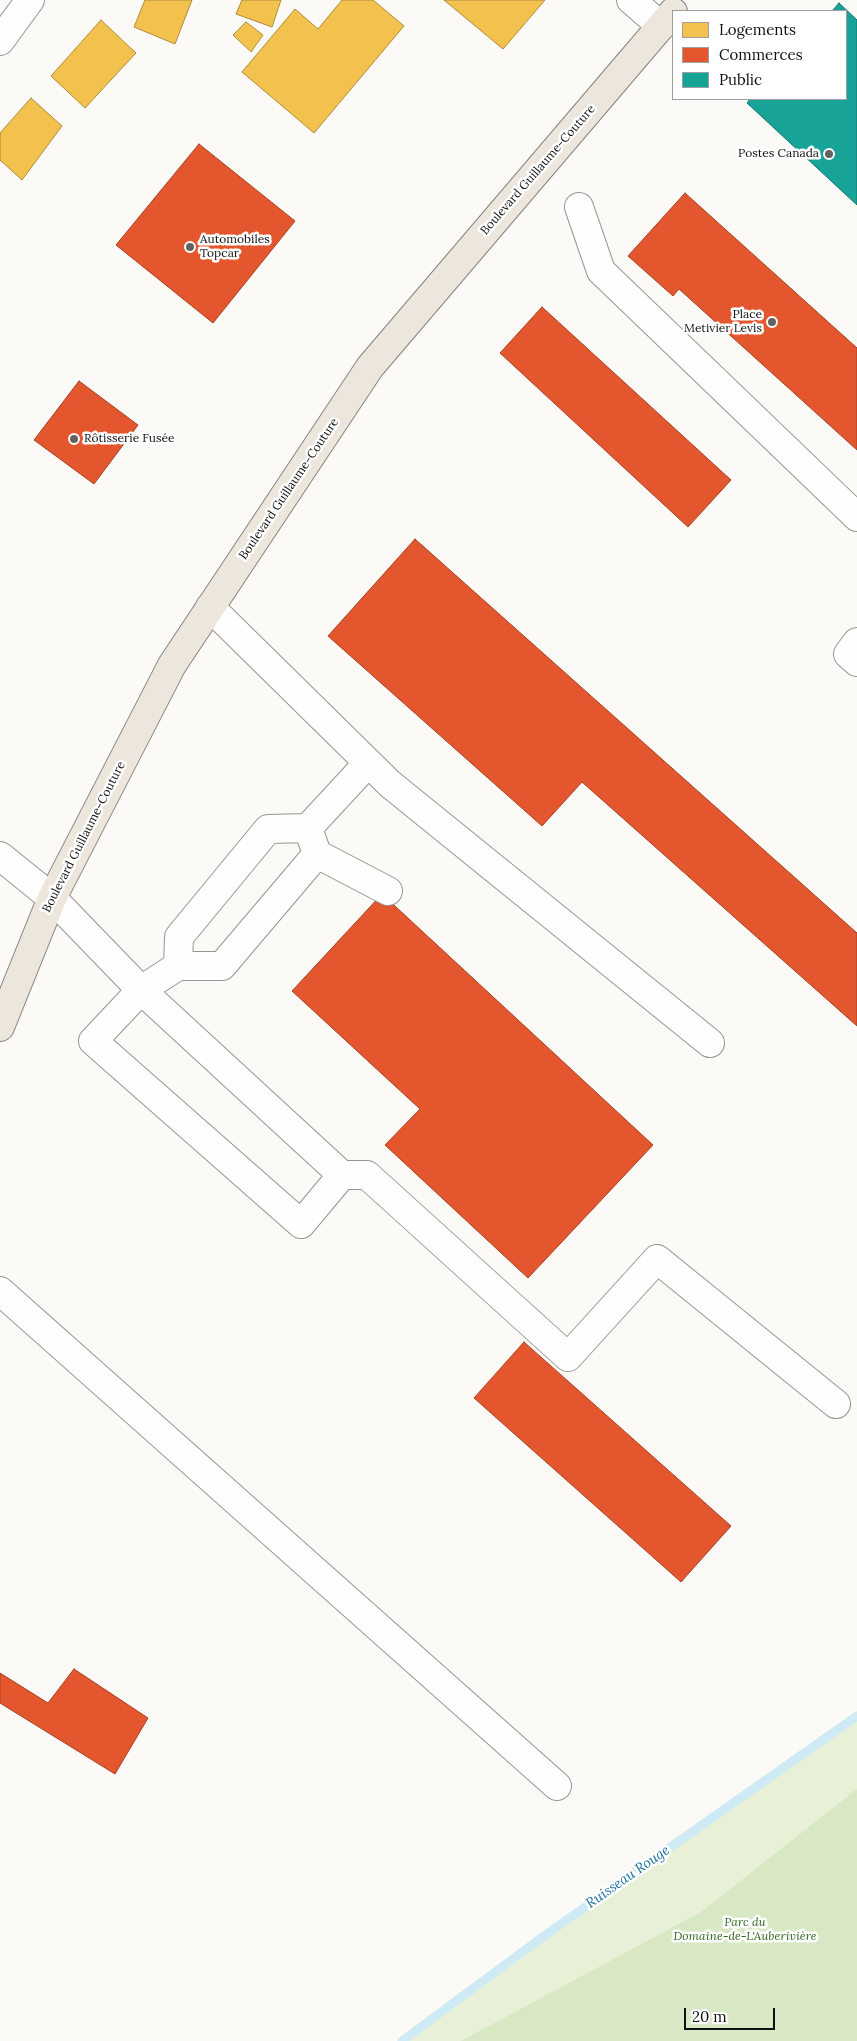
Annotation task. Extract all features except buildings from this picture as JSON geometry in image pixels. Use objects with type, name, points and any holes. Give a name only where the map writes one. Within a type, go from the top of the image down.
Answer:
[{"type":"main road","name":"Boulevard Guillaume-Couture","points":[[675,10],[684,0]]},
{"type":"main road","name":"Boulevard Guillaume-Couture","points":[[0,1027],[52,898],[172,665],[210,607],[370,367],[669,17]]},
{"type":"street","points":[[0,40],[30,0]]},
{"type":"street","points":[[631,0],[669,17]]},
{"type":"street","points":[[579,207],[601,271],[857,517]]},
{"type":"street","points":[[210,607],[390,784],[710,1043]]},
{"type":"street","points":[[857,642],[848,654],[857,662]]},
{"type":"street","points":[[178,966],[179,937],[268,829],[308,828],[368,763]]},
{"type":"street","points":[[308,828],[317,854],[388,891]]},
{"type":"street","points":[[317,854],[222,966],[178,966],[141,990],[93,1041],[300,1224],[342,1175]]},
{"type":"street","points":[[0,856],[52,898],[141,990],[342,1175],[367,1175],[568,1357],[657,1259],[836,1404]]},
{"type":"street","points":[[0,1291],[557,1786]]},
{"type":"green space","name":"Parc du Domaine-de-L'Auberivière","points":[[857,1716],[857,2041],[401,2041],[537,1941]]},
{"type":"green space","name":"Parc du Domaine-de-L'Auberivière","points":[[857,1789],[857,2041],[461,2041],[701,1912]]},
{"type":"waterway","name":"Ruisseau Rouge","points":[[402,2041],[537,1941],[857,1716]]},
{"type":"place","name":"Postes Canada","points":[[829,154]]},
{"type":"place","name":"Automobiles Topcar","points":[[190,247]]},
{"type":"place","name":"Place Metivier Levis","points":[[772,322]]},
{"type":"place","name":"Rôtisserie Fusée","points":[[74,439]]}]
